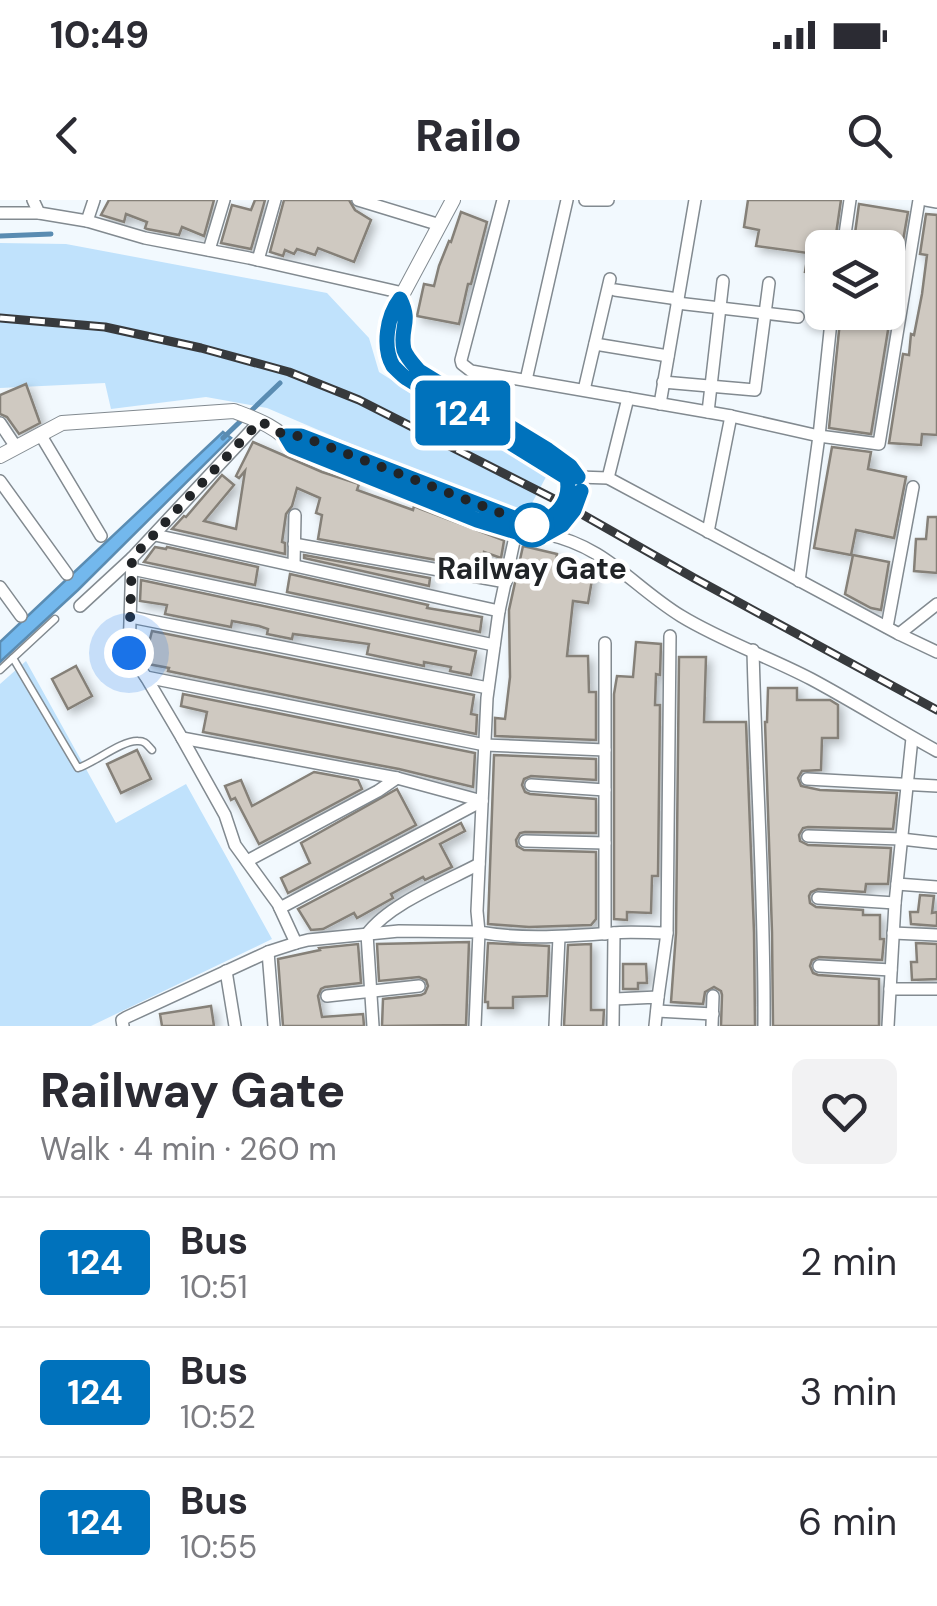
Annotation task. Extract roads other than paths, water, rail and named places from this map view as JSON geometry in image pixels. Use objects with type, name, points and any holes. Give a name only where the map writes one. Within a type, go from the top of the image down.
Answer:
[{"type":"street","points":[[34,200],[39,213]]},
{"type":"street","points":[[87,221],[94,200]]},
{"type":"street","points":[[209,250],[224,200]]},
{"type":"street","points":[[258,260],[275,200]]},
{"type":"street","points":[[0,456],[62,423],[234,411],[286,436],[301,436],[532,525],[546,522],[564,504],[569,488],[567,478],[406,378],[394,366],[386,341],[393,308],[453,200]]},
{"type":"street","points":[[503,200],[461,360],[472,371],[879,444],[922,200],[937,202]]},
{"type":"street","points":[[526,380],[567,200]]},
{"type":"street","points":[[585,200],[608,200]]},
{"type":"street","points":[[660,404],[694,200]]},
{"type":"street","points":[[846,230],[850,200]]},
{"type":"street","points":[[366,201],[440,224]]},
{"type":"street","points":[[0,213],[39,213],[87,221],[144,238],[258,260],[401,296]]},
{"type":"street","points":[[708,412],[723,281]]},
{"type":"street","points":[[664,382],[761,391],[769,283]]},
{"type":"street","points":[[584,390],[612,284],[678,301],[798,316]]},
{"type":"street","points":[[401,296],[407,313],[405,354],[419,371],[548,450],[578,477],[581,491],[574,510],[562,525],[546,534]]},
{"type":"street","points":[[800,581],[830,330]]},
{"type":"street","points":[[595,344],[668,356]]},
{"type":"street","points":[[608,478],[628,398]]},
{"type":"street","points":[[708,532],[731,416]]},
{"type":"street","points":[[80,606],[132,563],[257,420]]},
{"type":"street","points":[[0,423],[16,447]]},
{"type":"street","points":[[40,434],[101,536]]},
{"type":"street","points":[[286,436],[292,446],[477,520],[526,535],[570,539],[587,547],[684,618],[812,680],[937,751]]},
{"type":"street","points":[[578,477],[608,478],[937,652]]},
{"type":"street","points":[[0,482],[67,574]]},
{"type":"street","points":[[893,631],[913,487]]},
{"type":"street","points":[[294,515],[294,566]]},
{"type":"street","points":[[475,1026],[488,688],[516,532]]},
{"type":"street","points":[[155,534],[499,611]]},
{"type":"street","points":[[294,544],[506,582]]},
{"type":"street","points":[[132,563],[129,653],[225,815],[235,845],[280,908],[296,944]]},
{"type":"street","points":[[132,563],[365,619],[494,644]]},
{"type":"street","points":[[0,586],[21,616]]},
{"type":"street","points":[[893,631],[937,604]]},
{"type":"street","points":[[131,617],[488,688]]},
{"type":"street","points":[[655,1026],[668,933],[670,636]]},
{"type":"street","points":[[606,643],[605,843],[615,999],[613,1026]]},
{"type":"street","points":[[753,650],[764,1026]]},
{"type":"street","points":[[146,677],[485,744],[605,750]]},
{"type":"street","points":[[182,738],[397,778],[482,801]]},
{"type":"street","points":[[888,1026],[895,903],[912,738]]},
{"type":"street","points":[[247,861],[397,778]]},
{"type":"street","points":[[807,779],[937,786]]},
{"type":"street","points":[[531,785],[605,790]]},
{"type":"street","points":[[280,908],[482,801]]},
{"type":"street","points":[[808,836],[937,843]]},
{"type":"street","points":[[525,841],[605,843]]},
{"type":"street","points":[[373,1026],[367,934],[389,912],[479,864]]},
{"type":"street","points":[[897,884],[937,887]]},
{"type":"street","points":[[818,898],[895,903]]},
{"type":"street","points":[[123,1026],[122,1020],[127,1017],[268,952],[308,940],[399,930],[504,936],[668,933]]},
{"type":"street","points":[[893,934],[937,934]]},
{"type":"street","points":[[555,1026],[559,936]]},
{"type":"street","points":[[268,952],[274,1026]]},
{"type":"street","points":[[819,966],[891,970]]},
{"type":"street","points":[[226,971],[235,1026]]},
{"type":"street","points":[[327,996],[419,986]]},
{"type":"street","points":[[890,989],[937,989]]},
{"type":"street","points":[[615,999],[657,1004],[712,1020],[713,996]]},
{"type":"lane","points":[[0,670],[55,619]]},
{"type":"lane","points":[[13,658],[78,768],[125,744],[139,741],[152,750]]},
{"type":"water","points":[[223,432],[231,438],[0,662],[0,642]]},
{"type":"waterway","points":[[0,236],[51,234]]},
{"type":"waterway","points":[[223,438],[280,383]]},
{"type":"railway","points":[[0,318],[105,327],[201,348],[289,372],[359,400],[564,504],[937,710]]},
{"type":"place","name":"Railway Gate","points":[[532,525]]}]
